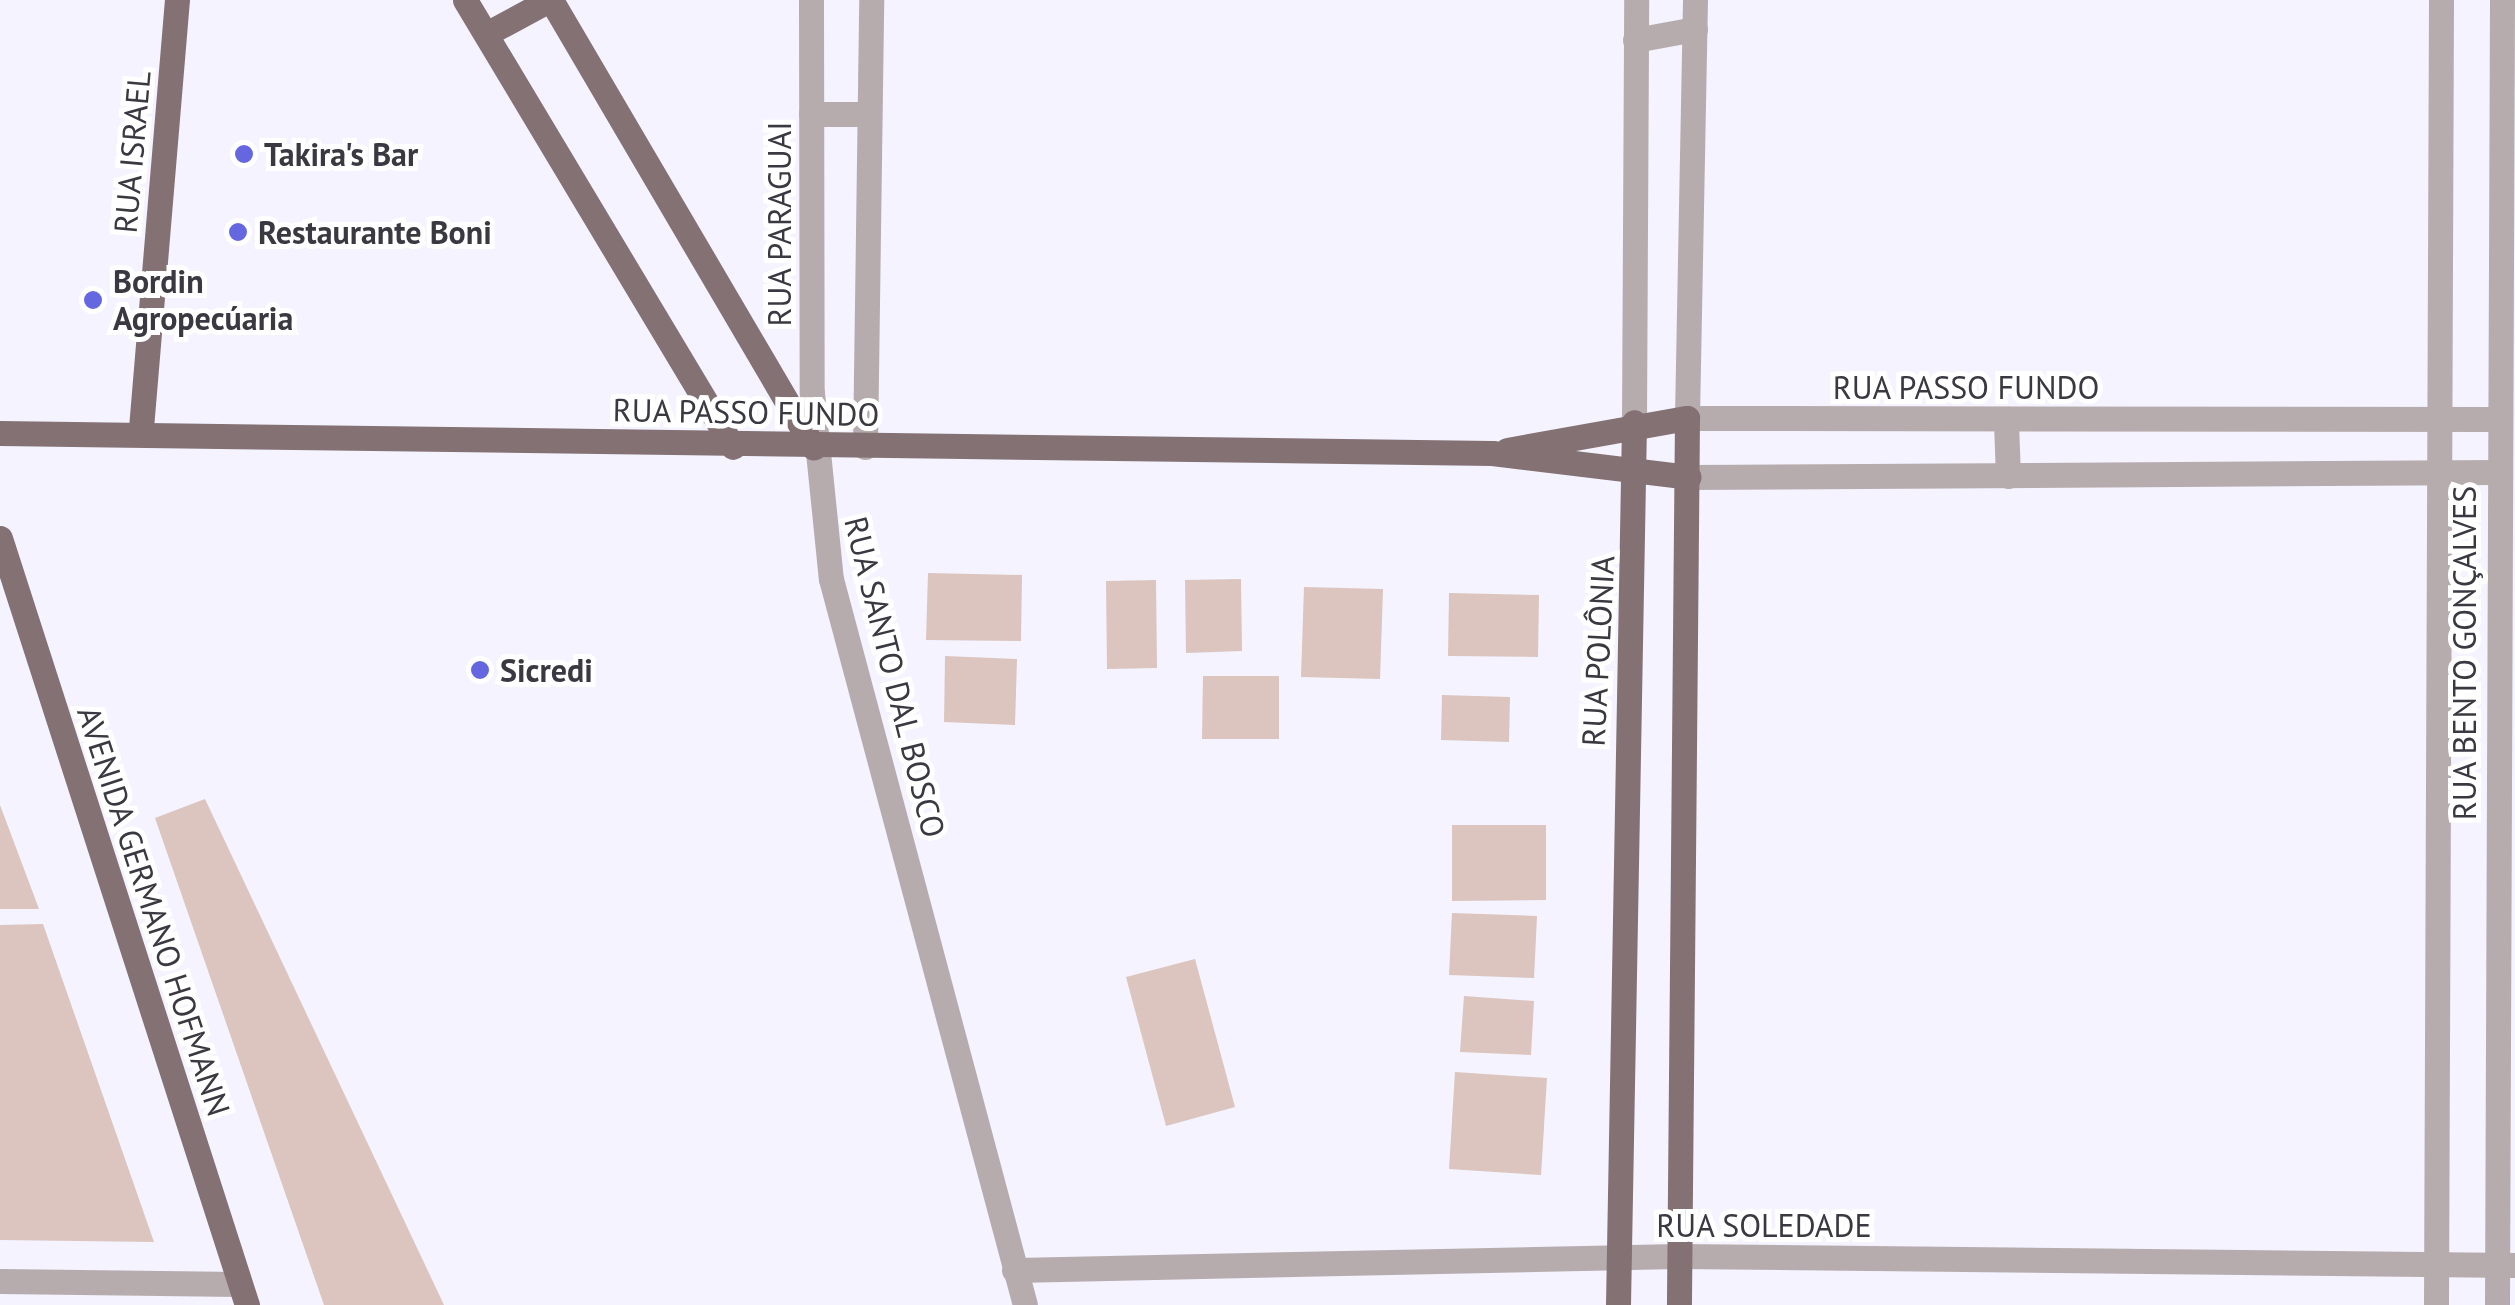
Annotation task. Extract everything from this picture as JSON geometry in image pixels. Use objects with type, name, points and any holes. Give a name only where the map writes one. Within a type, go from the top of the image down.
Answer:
[{"type":"main road","name":"RUA ISRAEL","points":[[141,428],[177,0]]},
{"type":"main road","points":[[465,0],[733,447]]},
{"type":"main road","points":[[488,33],[550,0]]},
{"type":"main road","name":"RUA SANTO DAL BOSCO","points":[[550,0],[814,448]]},
{"type":"main road","name":"RUA PASSO FUNDO","points":[[1492,454],[1634,422],[1687,418]]},
{"type":"main road","points":[[1678,1305],[1687,418]]},
{"type":"main road","name":"RUA POLÔNIA","points":[[1618,1305],[1616,1257],[1637,474],[1634,422]]},
{"type":"main road","name":"RUA PASSO FUNDO","points":[[0,432],[141,428],[733,447],[1492,454],[1637,474],[1689,477]]},
{"type":"main road","name":"AVENIDA GERMANO HOFMANN","points":[[0,538],[243,1295]]},
{"type":"street","name":"RUA PARAGUAI","points":[[811,0],[814,448]]},
{"type":"street","points":[[864,447],[870,0]]},
{"type":"street","name":"RUA POLÔNIA","points":[[1634,422],[1636,0]]},
{"type":"street","points":[[1687,418],[1695,0]]},
{"type":"street","name":"RUA BENTO GONÇALVES","points":[[2436,1305],[2444,418],[2442,0]]},
{"type":"street","name":"RUA BENTO GONÇALVES","points":[[2497,1305],[2506,1265],[2496,472],[2502,0]]},
{"type":"street","points":[[1636,40],[1694,29]]},
{"type":"street","points":[[811,114],[869,114]]},
{"type":"street","name":"RUA PASSO FUNDO","points":[[1687,418],[2006,422],[2496,419]]},
{"type":"street","points":[[2006,422],[2008,476]]},
{"type":"street","name":"RUA SANTO DAL BOSCO","points":[[814,448],[831,579],[1025,1305]]},
{"type":"street","name":"RUA PASSO FUNDO","points":[[1689,477],[2496,472]]},
{"type":"street","name":"RUA SOLEDADE","points":[[1014,1270],[1678,1256],[2506,1265]]},
{"type":"street","points":[[0,1281],[243,1295]]},
{"type":"building","points":[[928,573],[1022,575],[1021,641],[926,640]]},
{"type":"building","points":[[1241,579],[1242,651],[1186,653],[1185,580]]},
{"type":"building","points":[[1156,580],[1157,668],[1107,669],[1106,581]]},
{"type":"building","points":[[1304,587],[1383,589],[1380,679],[1301,677]]},
{"type":"building","points":[[1449,593],[1539,595],[1538,657],[1448,656]]},
{"type":"building","points":[[945,656],[1017,659],[1015,725],[944,722]]},
{"type":"building","points":[[1203,676],[1279,676],[1279,739],[1202,739]]},
{"type":"building","points":[[1442,695],[1510,697],[1509,742],[1441,740]]},
{"type":"building","points":[[205,799],[444,1305],[324,1305],[155,818]]},
{"type":"building","points":[[0,805],[39,909],[0,909]]},
{"type":"building","points":[[1452,825],[1546,825],[1546,900],[1452,901]]},
{"type":"building","points":[[1452,913],[1537,916],[1534,978],[1449,975]]},
{"type":"building","points":[[43,924],[154,1242],[0,1240],[0,925]]},
{"type":"building","points":[[1195,959],[1235,1107],[1166,1126],[1126,977]]},
{"type":"building","points":[[1464,996],[1534,1001],[1531,1055],[1460,1052]]},
{"type":"building","points":[[1455,1072],[1547,1078],[1541,1175],[1449,1169]]},
{"type":"place","name":"Takira's Bar","points":[[244,154]]},
{"type":"place","name":"Restaurante Boni","points":[[238,232]]},
{"type":"place","name":"Bordin Agropecúaria","points":[[93,300]]},
{"type":"place","name":"Sicredi","points":[[480,670]]}]
